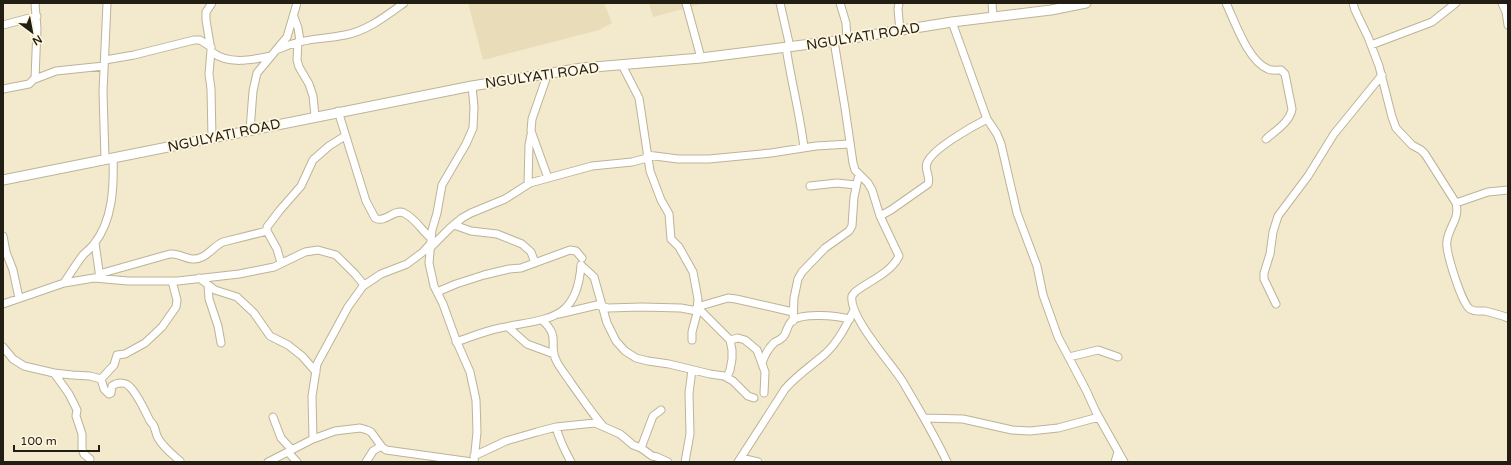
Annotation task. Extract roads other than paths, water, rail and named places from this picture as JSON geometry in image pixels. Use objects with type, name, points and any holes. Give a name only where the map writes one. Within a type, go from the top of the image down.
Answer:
[{"type":"main road","name":"NGULYATI ROAD","points":[[3,180],[338,111],[472,86],[582,68],[701,58],[847,40],[952,22],[1051,10],[1086,3]]},
{"type":"street","points":[[35,79],[37,59],[36,3]]},
{"type":"street","points":[[64,283],[84,254],[95,243],[106,221],[114,183],[109,159],[104,63],[107,3]]},
{"type":"street","points":[[212,3],[206,12],[211,50],[209,74],[211,89],[212,138]]},
{"type":"street","points":[[250,130],[253,91],[257,74],[287,37],[297,3]]},
{"type":"street","points":[[3,89],[29,84],[35,79],[56,71],[104,63],[194,40],[200,40],[217,57],[248,60],[273,53],[299,41],[346,35],[360,31],[375,23],[404,3]]},
{"type":"street","points":[[686,3],[701,58]]},
{"type":"street","points":[[780,3],[788,47],[791,77],[800,117],[804,148]]},
{"type":"street","points":[[840,3],[846,23],[847,40]]},
{"type":"street","points":[[899,3],[900,31]]},
{"type":"street","points":[[992,3],[993,17]]},
{"type":"street","points":[[1226,3],[1245,46],[1250,53],[1258,62],[1268,69],[1281,70],[1285,74],[1292,109],[1291,114],[1286,121],[1266,139]]},
{"type":"street","points":[[1353,3],[1382,75],[1396,128],[1412,145],[1425,154],[1456,203],[1456,217],[1446,242],[1452,268],[1465,303],[1468,309],[1472,311],[1484,312],[1508,318]]},
{"type":"street","points":[[1371,45],[1432,22],[1456,3]]},
{"type":"street","points":[[1502,3],[1508,25]]},
{"type":"street","points":[[3,25],[37,16]]},
{"type":"street","points":[[294,17],[298,28],[299,41],[297,60],[299,67],[309,84],[313,96],[315,116]]},
{"type":"street","points":[[952,22],[987,119],[997,134],[1001,144],[1017,213],[1037,266],[1043,295],[1058,337],[1124,462]]},
{"type":"street","points":[[834,41],[853,163],[859,174],[868,183],[872,190],[880,216],[899,256],[896,262],[863,286],[852,296],[851,300],[854,310],[870,337],[892,366],[930,426],[947,462]]},
{"type":"street","points":[[622,65],[639,98],[650,171],[669,214],[671,239],[679,247],[693,272],[697,291],[697,309],[692,332],[692,340]]},
{"type":"street","points":[[548,74],[532,119],[531,131],[548,178]]},
{"type":"street","points":[[1276,304],[1264,279],[1264,273],[1270,254],[1273,232],[1278,216],[1308,176],[1334,134],[1382,75]]},
{"type":"street","points":[[472,86],[474,107],[473,128],[466,144],[442,185],[431,243],[429,263],[432,280],[443,304],[456,342],[470,372],[476,400],[477,432],[473,460]]},
{"type":"street","points":[[338,111],[366,202],[374,218],[381,219],[397,212],[403,212],[410,216],[431,243]]},
{"type":"street","points":[[880,216],[928,184],[929,178],[926,167],[932,156],[954,138],[987,119]]},
{"type":"street","points":[[528,184],[529,144],[532,135]]},
{"type":"street","points":[[267,231],[268,227],[280,210],[301,186],[313,160],[329,146],[345,136]]},
{"type":"street","points":[[313,439],[312,396],[318,364],[337,326],[356,294],[364,285],[381,274],[394,270],[414,260],[431,243],[454,224],[471,213],[505,199],[528,184],[592,166],[632,162],[647,157],[709,159],[850,144]]},
{"type":"street","points":[[762,362],[767,349],[783,337],[792,321],[798,279],[802,272],[825,248],[849,232],[852,226],[856,185],[859,174]]},
{"type":"street","points":[[810,186],[837,184],[856,185]]},
{"type":"street","points":[[1456,203],[1488,192],[1508,190]]},
{"type":"street","points":[[454,224],[471,231],[497,234],[522,244],[531,252],[535,263]]},
{"type":"street","points":[[267,231],[277,248],[282,263]]},
{"type":"street","points":[[3,304],[64,283],[99,276],[170,254],[200,258],[216,245],[223,242],[267,231]]},
{"type":"street","points":[[3,236],[19,298]]},
{"type":"street","points":[[95,243],[99,276]]},
{"type":"street","points":[[99,276],[128,281],[172,281],[239,274],[274,266],[305,252],[318,250],[336,255],[364,285]]},
{"type":"street","points":[[437,292],[471,278],[509,269],[521,268],[570,250],[576,251],[582,258]]},
{"type":"street","points":[[559,314],[568,306],[575,295],[581,265],[594,277],[602,307],[611,332],[625,351],[636,358],[710,374],[720,374],[727,377],[748,396],[754,398]]},
{"type":"street","points":[[199,278],[215,290],[237,298],[257,318],[270,336],[288,345],[302,356],[316,372]]},
{"type":"street","points":[[101,379],[114,365],[117,355],[126,354],[145,344],[162,327],[176,307],[177,300],[172,281]]},
{"type":"street","points":[[208,285],[209,299],[218,326],[221,343]]},
{"type":"street","points":[[456,342],[508,326],[542,320],[559,314],[597,305],[608,308],[629,307],[697,309],[728,298],[793,312]]},
{"type":"street","points":[[697,309],[730,340],[732,359],[727,377]]},
{"type":"street","points":[[758,462],[739,460],[770,409],[785,389],[794,378],[833,346],[854,310]]},
{"type":"street","points":[[792,321],[804,316],[840,317],[850,319]]},
{"type":"street","points":[[542,320],[549,326],[554,336],[554,354],[562,370],[588,408],[604,426]]},
{"type":"street","points":[[508,326],[527,344],[554,354]]},
{"type":"street","points":[[730,340],[738,338],[745,340],[757,350],[765,372],[764,394]]},
{"type":"street","points":[[3,347],[13,359],[24,366],[54,373],[90,376],[101,379]]},
{"type":"street","points":[[1069,357],[1098,350],[1118,357]]},
{"type":"street","points":[[685,462],[690,434],[689,393],[692,370]]},
{"type":"street","points":[[54,373],[69,394],[77,410],[76,416],[82,434],[82,449],[84,454],[90,459]]},
{"type":"street","points":[[101,379],[104,389],[109,394],[111,393],[112,386],[116,384],[124,383],[130,386],[150,421],[155,425],[157,436],[163,445],[180,462]]},
{"type":"street","points":[[641,448],[653,416],[661,410]]},
{"type":"street","points":[[273,417],[281,438],[297,462]]},
{"type":"street","points":[[924,418],[963,419],[1012,430],[1030,431],[1058,428],[1099,417]]},
{"type":"street","points":[[273,461],[313,439],[335,431],[360,428],[372,432],[381,446],[386,450],[473,460],[506,441],[556,427],[595,424],[604,426],[620,434],[633,445],[641,448],[652,456],[668,462]]},
{"type":"street","points":[[556,427],[558,436],[564,444],[571,462]]},
{"type":"street","points":[[366,462],[373,451],[381,446]]},
{"type":"street","points":[[1115,462],[1118,452]]}]
